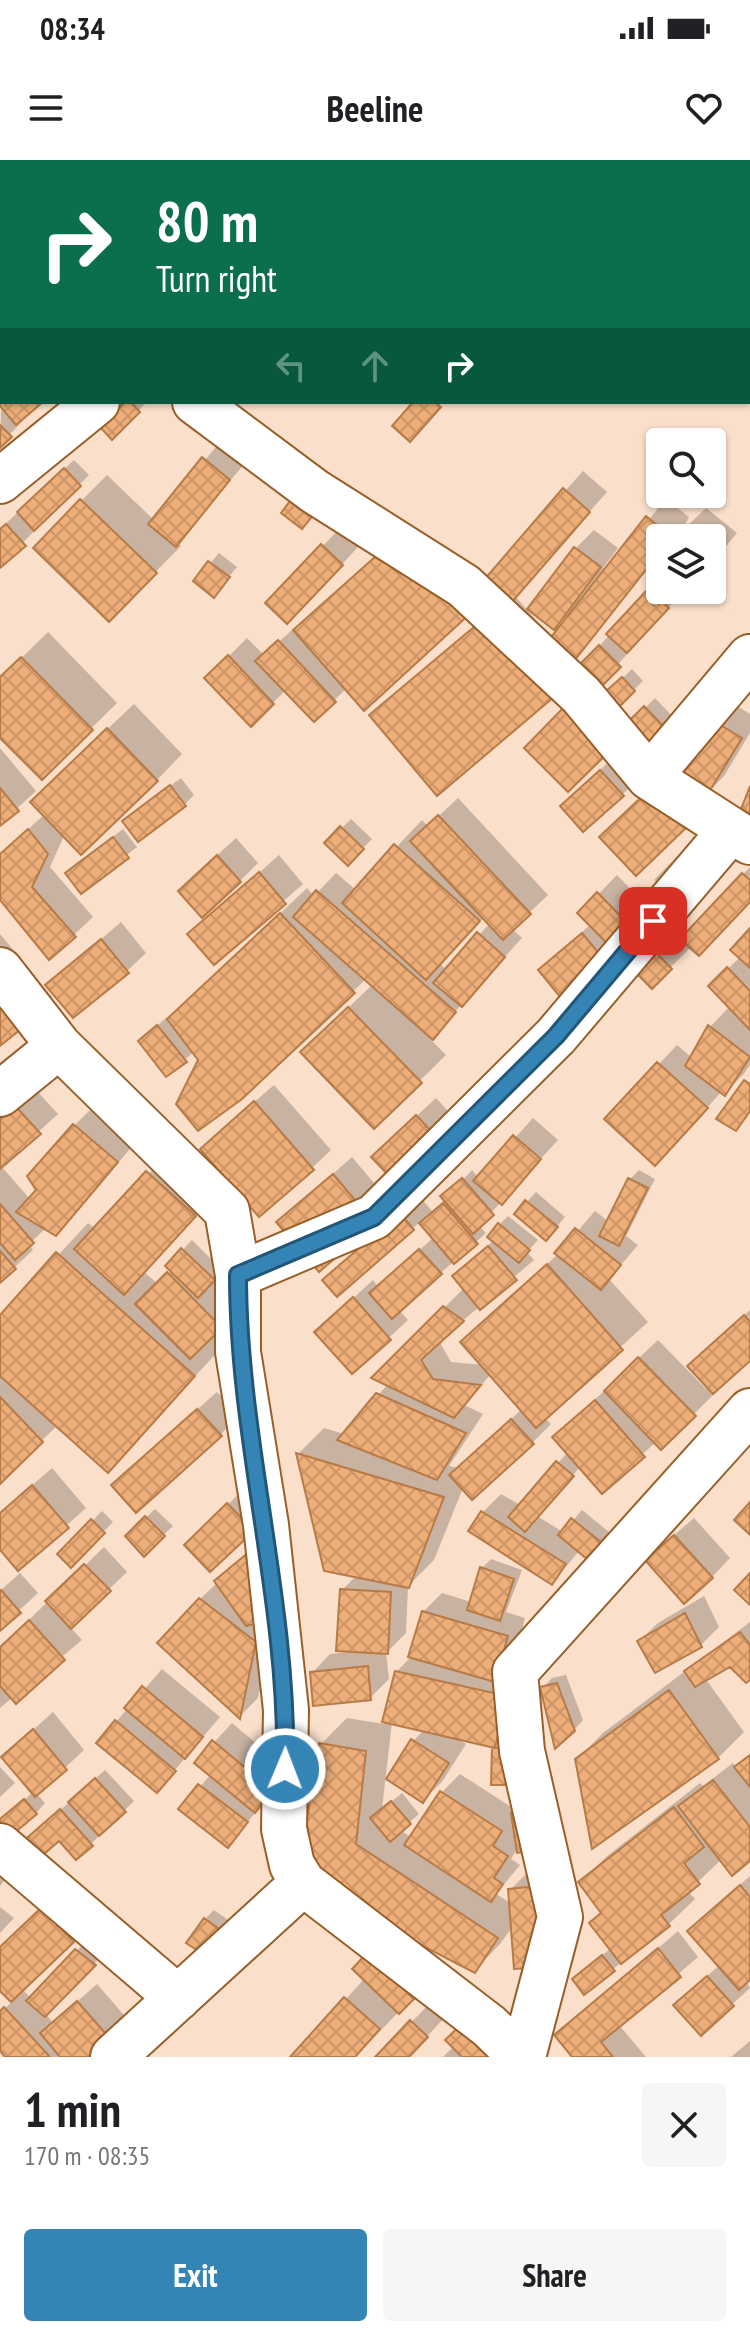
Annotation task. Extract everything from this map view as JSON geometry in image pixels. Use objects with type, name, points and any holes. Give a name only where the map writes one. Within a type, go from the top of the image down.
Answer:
[{"type":"street","points":[[0,481],[95,404]]},
{"type":"street","points":[[198,404],[314,491],[464,586],[581,695],[649,777],[740,836],[556,1036],[374,1217],[238,1275]]},
{"type":"street","points":[[649,777],[750,657]]},
{"type":"street","points":[[0,970],[59,1046],[227,1211],[238,1275],[238,1352],[266,1525],[286,1710],[284,1829],[292,1865],[303,1883],[489,2026],[522,2057],[560,1917],[522,1751],[515,1672],[750,1411]]},
{"type":"street","points":[[0,1094],[59,1046]]},
{"type":"street","points":[[0,1846],[178,1998]]},
{"type":"street","points":[[113,2057],[303,1883]]},
{"type":"building","points":[[0,404],[41,404],[16,425]]},
{"type":"building","points":[[123,404],[133,404],[140,412],[112,440],[100,427]]},
{"type":"building","points":[[411,404],[437,404],[441,407],[410,442],[392,426]]},
{"type":"building","points":[[0,425],[12,437],[0,448]]},
{"type":"building","points":[[202,457],[230,480],[176,547],[148,524]]},
{"type":"building","points":[[64,468],[81,486],[34,531],[17,512]]},
{"type":"building","points":[[563,488],[590,512],[511,603],[484,580]]},
{"type":"building","points":[[296,493],[318,509],[302,529],[281,513]]},
{"type":"building","points":[[80,499],[157,573],[109,622],[33,548]]},
{"type":"building","points":[[646,516],[656,524],[646,524],[646,570],[574,661],[548,641]]},
{"type":"building","points":[[6,524],[26,546],[0,568],[0,529]]},
{"type":"building","points":[[321,544],[343,565],[287,624],[265,603]]},
{"type":"building","points":[[574,547],[601,567],[554,630],[527,609]]},
{"type":"building","points":[[375,557],[473,611],[364,711],[293,630]]},
{"type":"building","points":[[208,561],[230,577],[214,598],[193,581]]},
{"type":"building","points":[[646,591],[646,604],[665,604],[669,608],[627,653],[606,634]]},
{"type":"building","points":[[486,617],[554,697],[437,796],[369,715]]},
{"type":"building","points":[[278,640],[336,702],[314,722],[255,661]]},
{"type":"building","points":[[599,645],[621,667],[600,688],[578,666]]},
{"type":"building","points":[[228,655],[274,704],[251,727],[204,678]]},
{"type":"building","points":[[21,657],[93,730],[42,780],[0,738],[0,677]]},
{"type":"building","points":[[622,677],[635,691],[620,706],[606,691]]},
{"type":"building","points":[[572,699],[617,744],[568,792],[524,748]]},
{"type":"building","points":[[644,706],[666,729],[645,749],[623,727]]},
{"type":"building","points":[[707,717],[742,738],[706,797],[671,777]]},
{"type":"building","points":[[107,728],[158,781],[81,855],[30,802]]},
{"type":"building","points":[[600,770],[624,796],[583,832],[560,806]]},
{"type":"building","points":[[170,785],[186,806],[138,842],[122,821]]},
{"type":"building","points":[[750,786],[750,821],[738,817]]},
{"type":"building","points":[[0,788],[19,811],[0,826]]},
{"type":"building","points":[[651,788],[687,827],[636,876],[599,837]]},
{"type":"building","points":[[438,815],[531,914],[503,940],[410,841]]},
{"type":"building","points":[[340,826],[364,849],[348,866],[324,843]]},
{"type":"building","points":[[28,829],[48,854],[32,887],[76,937],[49,960],[0,900],[0,854]]},
{"type":"building","points":[[113,837],[129,858],[81,894],[65,873]]},
{"type":"building","points":[[394,844],[480,921],[426,980],[342,903]]},
{"type":"building","points":[[217,855],[241,882],[202,918],[178,891]]},
{"type":"building","points":[[259,872],[286,904],[214,965],[187,934]]},
{"type":"building","points":[[742,873],[750,880],[750,902],[699,956],[680,939]]},
{"type":"building","points":[[316,890],[456,1012],[433,1040],[293,917]]},
{"type":"building","points":[[597,892],[672,969],[652,989],[577,913]]},
{"type":"building","points":[[280,913],[355,993],[242,1099],[198,1131],[176,1104],[198,1060],[167,1019]]},
{"type":"building","points":[[750,928],[750,968],[730,950]]},
{"type":"building","points":[[477,932],[505,957],[462,1007],[433,983]]},
{"type":"building","points":[[582,933],[610,967],[566,1004],[538,970]]},
{"type":"building","points":[[101,939],[129,973],[73,1018],[45,985]]},
{"type":"building","points":[[727,967],[750,991],[750,1030],[708,986]]},
{"type":"building","points":[[0,991],[27,1024],[0,1046]]},
{"type":"building","points":[[348,1007],[422,1083],[374,1129],[300,1052]]},
{"type":"building","points":[[157,1025],[187,1062],[166,1077],[138,1041]]},
{"type":"building","points":[[708,1025],[750,1057],[725,1096],[685,1066]]},
{"type":"building","points":[[657,1062],[708,1108],[655,1166],[604,1119]]},
{"type":"building","points":[[744,1080],[750,1084],[750,1111],[736,1131],[716,1119]]},
{"type":"building","points":[[254,1101],[314,1170],[259,1217],[200,1149]]},
{"type":"building","points":[[16,1107],[41,1134],[0,1169],[0,1119]]},
{"type":"building","points":[[416,1115],[458,1160],[414,1202],[371,1157]]},
{"type":"building","points":[[73,1124],[118,1162],[56,1236],[16,1212],[36,1190],[27,1176]]},
{"type":"building","points":[[513,1135],[541,1159],[502,1205],[473,1181]]},
{"type":"building","points":[[146,1171],[196,1216],[124,1295],[74,1249]]},
{"type":"building","points":[[333,1174],[375,1224],[319,1272],[276,1222]]},
{"type":"building","points":[[462,1178],[494,1215],[473,1234],[440,1196]]},
{"type":"building","points":[[628,1178],[648,1188],[619,1246],[599,1236]]},
{"type":"building","points":[[525,1200],[558,1227],[546,1241],[514,1214]]},
{"type":"building","points":[[443,1203],[478,1244],[454,1264],[419,1223]]},
{"type":"building","points":[[0,1204],[34,1243],[15,1260],[0,1243]]},
{"type":"building","points":[[400,1213],[414,1230],[337,1297],[322,1280]]},
{"type":"building","points":[[498,1223],[530,1250],[519,1263],[487,1237]]},
{"type":"building","points":[[575,1228],[621,1265],[601,1290],[554,1253]]},
{"type":"building","points":[[488,1246],[517,1280],[480,1310],[452,1276]]},
{"type":"building","points":[[181,1248],[215,1280],[198,1298],[165,1266]]},
{"type":"building","points":[[419,1249],[442,1274],[392,1319],[369,1293]]},
{"type":"building","points":[[0,1251],[16,1269],[0,1283]]},
{"type":"building","points":[[56,1252],[195,1376],[108,1473],[0,1376],[0,1315]]},
{"type":"building","points":[[547,1264],[623,1350],[536,1428],[460,1342]]},
{"type":"building","points":[[167,1272],[222,1328],[190,1359],[135,1304]]},
{"type":"building","points":[[353,1297],[391,1340],[352,1374],[314,1332]]},
{"type":"building","points":[[443,1306],[464,1321],[421,1360],[433,1379],[481,1385],[454,1418],[371,1378]]},
{"type":"building","points":[[744,1315],[750,1322],[750,1361],[713,1394],[687,1366]]},
{"type":"building","points":[[638,1357],[696,1416],[661,1450],[604,1391]]},
{"type":"building","points":[[376,1393],[466,1433],[437,1480],[337,1440]]},
{"type":"building","points":[[0,1397],[43,1442],[0,1484]]},
{"type":"building","points":[[595,1400],[645,1457],[602,1494],[552,1437]]},
{"type":"building","points":[[197,1409],[222,1436],[136,1513],[111,1485]]},
{"type":"building","points":[[511,1419],[534,1444],[472,1500],[449,1475]]},
{"type":"building","points":[[296,1453],[444,1497],[409,1588],[324,1571]]},
{"type":"building","points":[[556,1461],[574,1476],[525,1532],[508,1517]]},
{"type":"building","points":[[32,1485],[69,1528],[18,1571],[0,1550],[0,1513]]},
{"type":"building","points":[[750,1502],[750,1535],[734,1520]]},
{"type":"building","points":[[227,1503],[254,1531],[210,1572],[184,1545]]},
{"type":"building","points":[[481,1511],[566,1564],[552,1585],[468,1531]]},
{"type":"building","points":[[145,1516],[165,1536],[144,1557],[125,1536]]},
{"type":"building","points":[[571,1518],[607,1547],[593,1564],[558,1535]]},
{"type":"building","points":[[91,1519],[105,1533],[71,1568],[57,1554]]},
{"type":"building","points":[[674,1535],[713,1578],[684,1604],[645,1560]]},
{"type":"building","points":[[249,1552],[270,1620],[246,1626],[214,1581]]},
{"type":"building","points":[[84,1564],[111,1591],[71,1629],[45,1601]]},
{"type":"building","points":[[480,1567],[514,1579],[500,1621],[467,1610]]},
{"type":"building","points":[[750,1573],[750,1605],[734,1590]]},
{"type":"building","points":[[340,1589],[391,1592],[388,1654],[336,1651]]},
{"type":"building","points":[[0,1591],[21,1613],[0,1631]]},
{"type":"building","points":[[199,1598],[256,1642],[240,1719],[157,1643]]},
{"type":"building","points":[[422,1611],[508,1636],[495,1682],[408,1657]]},
{"type":"building","points":[[685,1613],[702,1647],[655,1673],[637,1641]]},
{"type":"building","points":[[29,1620],[65,1660],[16,1704],[0,1686],[0,1647]]},
{"type":"building","points":[[740,1632],[750,1645],[750,1680],[746,1683],[730,1667],[695,1687],[684,1671]]},
{"type":"building","points":[[368,1666],[371,1700],[313,1706],[310,1672]]},
{"type":"building","points":[[395,1671],[507,1696],[495,1748],[382,1722]]},
{"type":"building","points":[[557,1683],[575,1731],[555,1749],[540,1687]]},
{"type":"building","points":[[142,1686],[203,1737],[185,1759],[124,1708]]},
{"type":"building","points":[[669,1690],[719,1759],[592,1849],[575,1759]]},
{"type":"building","points":[[115,1720],[176,1771],[157,1793],[96,1743]]},
{"type":"building","points":[[33,1729],[67,1770],[35,1797],[1,1757]]},
{"type":"building","points":[[411,1739],[449,1763],[423,1803],[386,1779]]},
{"type":"building","points":[[212,1740],[273,1791],[255,1813],[194,1763]]},
{"type":"building","points":[[319,1743],[366,1751],[356,1844],[498,1938],[475,1973],[388,1928],[300,1863]]},
{"type":"building","points":[[492,1748],[520,1748],[519,1785],[491,1785]]},
{"type":"building","points":[[750,1755],[750,1787],[734,1767]]},
{"type":"building","points":[[95,1778],[126,1812],[99,1836],[68,1802]]},
{"type":"building","points":[[713,1780],[750,1827],[750,1861],[732,1876],[678,1806]]},
{"type":"building","points":[[198,1784],[248,1822],[228,1848],[178,1809]]},
{"type":"building","points":[[440,1791],[502,1831],[493,1846],[508,1856],[494,1878],[503,1884],[491,1902],[404,1845]]},
{"type":"building","points":[[24,1799],[37,1814],[5,1841],[0,1836],[0,1819]]},
{"type":"building","points":[[391,1801],[411,1824],[390,1842],[370,1818]]},
{"type":"building","points":[[674,1807],[704,1847],[684,1863],[700,1884],[661,1915],[670,1926],[621,1964],[589,1923],[601,1913],[578,1882]]},
{"type":"building","points":[[60,1809],[93,1846],[76,1860],[59,1841],[28,1868],[13,1850]]},
{"type":"building","points":[[527,1810],[533,1851],[517,1853],[511,1813]]},
{"type":"building","points":[[740,1885],[750,1897],[750,1980],[739,1990],[687,1931]]},
{"type":"building","points":[[537,1886],[543,1967],[514,1969],[508,1889]]},
{"type":"building","points":[[41,1908],[74,1942],[11,2002],[0,1991],[0,1947]]},
{"type":"building","points":[[204,1918],[226,1934],[209,1958],[186,1943]]},
{"type":"building","points":[[658,1948],[681,1977],[601,2042],[613,2057],[572,2057],[554,2035]]},
{"type":"building","points":[[75,1949],[96,1965],[45,2017],[26,2001]]},
{"type":"building","points":[[366,1954],[414,1999],[399,2014],[352,1969]]},
{"type":"building","points":[[602,1955],[615,1971],[584,1995],[572,1979]]},
{"type":"building","points":[[707,1976],[734,2006],[701,2036],[673,2005]]},
{"type":"building","points":[[344,1997],[380,2029],[355,2057],[290,2057]]},
{"type":"building","points":[[77,2001],[113,2042],[95,2057],[60,2057],[40,2033]]},
{"type":"building","points":[[4,2007],[50,2057],[5,2057],[0,2051],[0,2011]]},
{"type":"building","points":[[467,2019],[504,2057],[462,2057],[445,2040]]},
{"type":"building","points":[[410,2020],[428,2037],[409,2057],[375,2057]]},
{"type":"route","points":[[285,1769],[286,1710],[266,1525],[238,1352],[238,1275],[374,1217],[556,1036],[653,921]]}]
